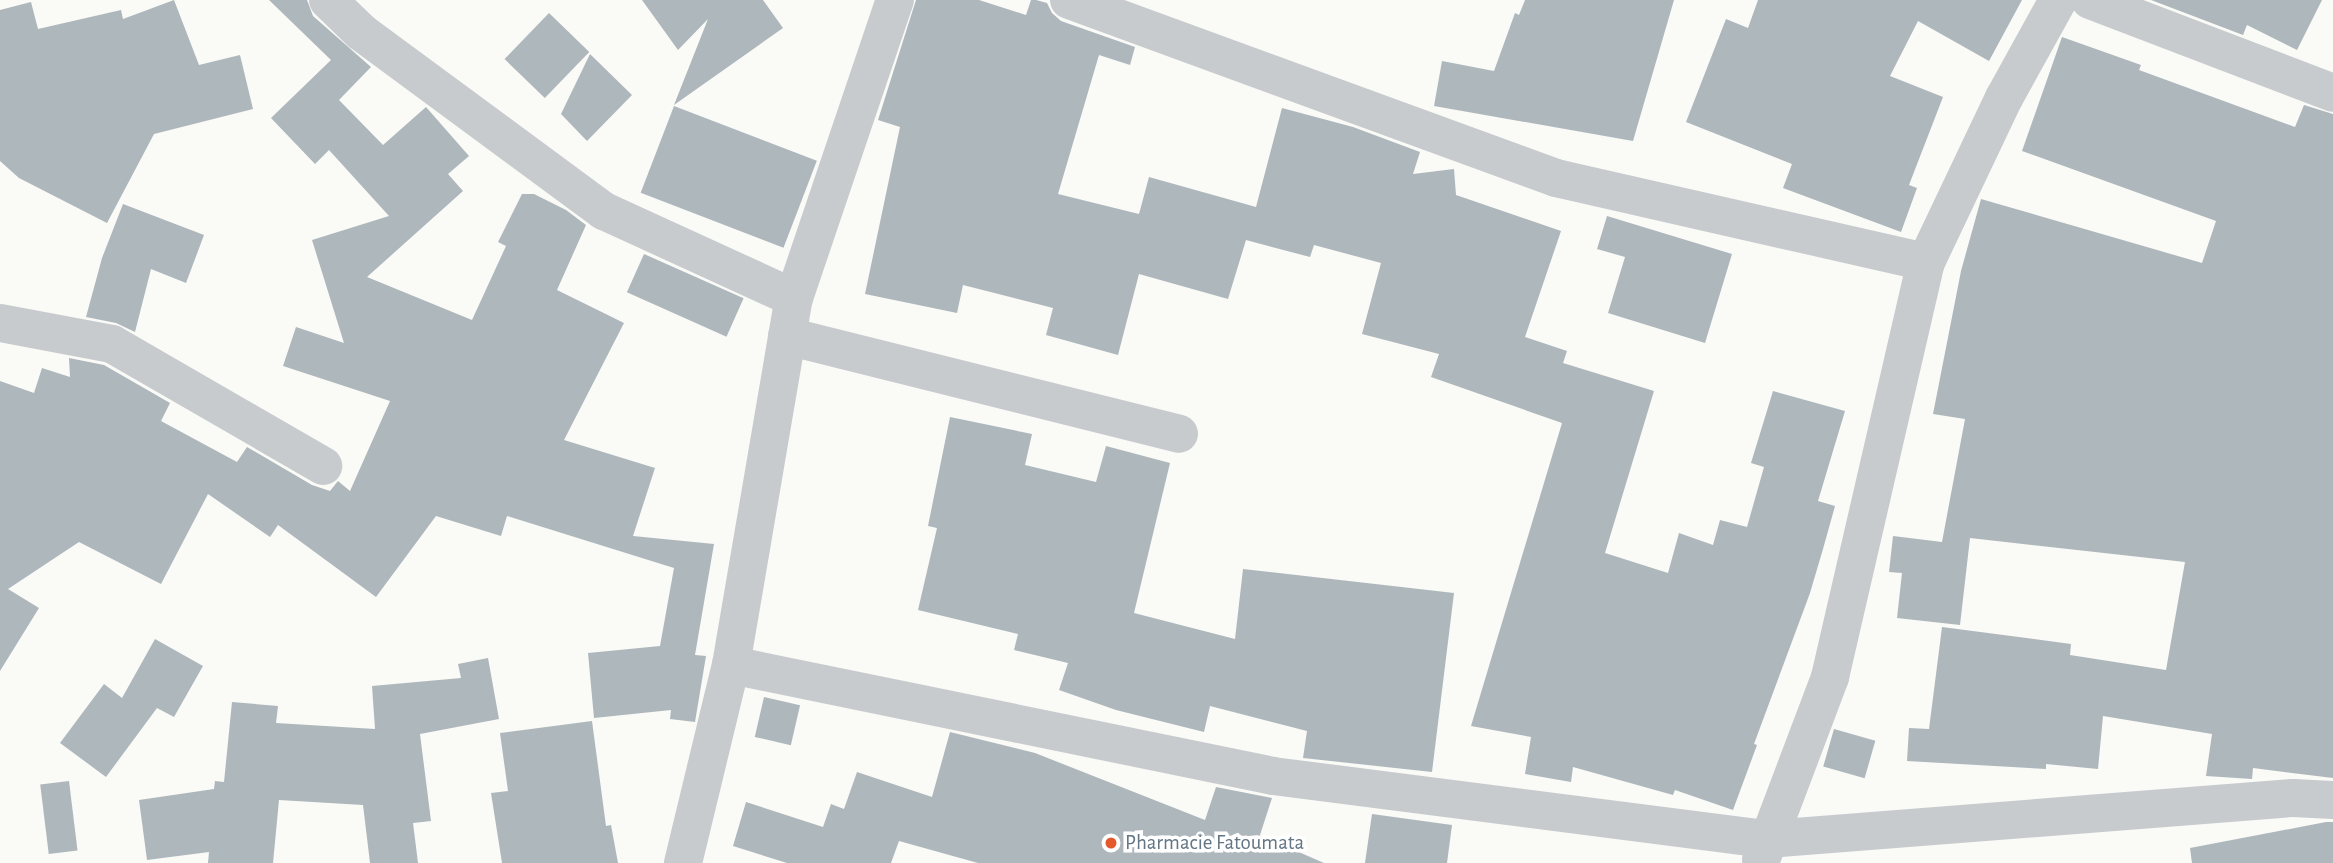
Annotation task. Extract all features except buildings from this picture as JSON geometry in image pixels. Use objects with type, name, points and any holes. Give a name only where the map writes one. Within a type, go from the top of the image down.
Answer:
[{"type":"street","points":[[328,0],[361,32],[604,211],[794,298]]},
{"type":"street","points":[[683,863],[731,665],[794,298],[895,0]]},
{"type":"street","points":[[1069,0],[1556,178],[1926,262]]},
{"type":"street","points":[[1764,851],[1830,677],[1926,262],[2004,98],[2057,0]]},
{"type":"street","points":[[2090,0],[2333,93]]},
{"type":"street","points":[[0,323],[112,344],[323,466]]},
{"type":"street","points":[[787,336],[1179,434]]},
{"type":"street","points":[[731,665],[1273,776],[1764,851],[2293,797],[2333,800]]},
{"type":"place","name":"Pharmacie Fatoumata","points":[[1111,843]]}]
